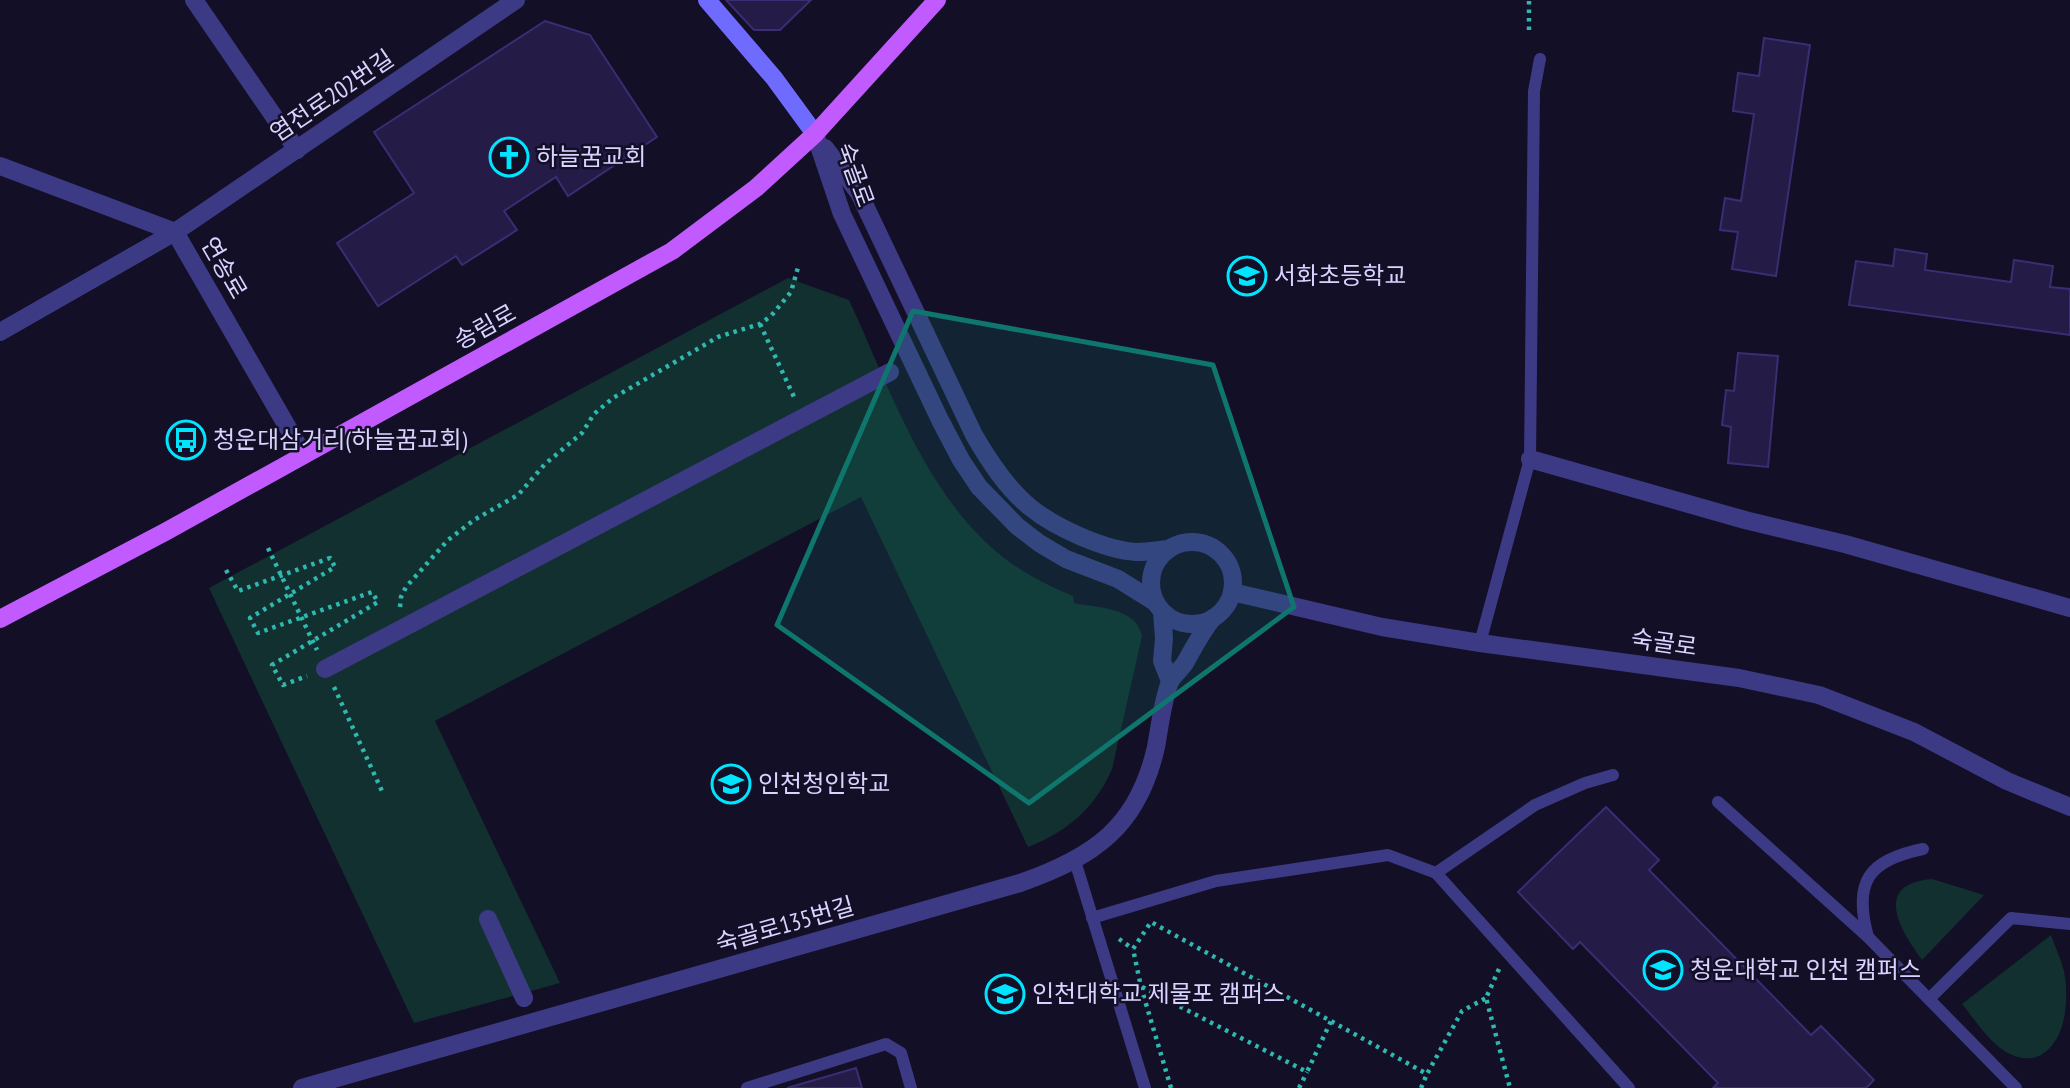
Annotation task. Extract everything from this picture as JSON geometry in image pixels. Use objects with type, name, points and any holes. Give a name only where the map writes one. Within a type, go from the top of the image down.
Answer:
[{"type":"main road","name":"송림로","points":[[0,619],[165,532],[672,251],[756,188],[815,134],[937,0]]},
{"type":"street","points":[[194,0],[297,149]]},
{"type":"street","name":"염전로202번길","points":[[0,332],[176,232],[516,0]]},
{"type":"street","points":[[707,0],[774,78],[815,134]]},
{"type":"street","name":"숙골로","points":[[815,134],[859,193],[974,435],[1012,489],[1032,508],[1054,522],[1107,546],[1135,552],[1169,549],[1192,542],[1204,544],[1224,557],[1233,580],[1232,592],[1382,627],[1740,678],[1819,695],[1914,732],[2007,781],[2070,807]]},
{"type":"street","name":"숙골로","points":[[815,134],[842,214],[940,420],[979,487],[1017,526],[1039,543],[1066,559],[1118,579],[1180,623],[1192,624],[1213,618]]},
{"type":"street","name":"연송로","points":[[0,166],[176,232],[303,454]]},
{"type":"street","points":[[325,669],[890,372]]},
{"type":"street","points":[[1530,458],[1745,520],[1845,544],[2070,608]]},
{"type":"street","points":[[1158,607],[1151,590],[1154,567],[1169,549]]},
{"type":"street","points":[[1213,618],[1229,602],[1232,592]]},
{"type":"street","name":"숙골로135번길","points":[[1158,607],[1164,638],[1162,661],[1170,681]]},
{"type":"street","name":"숙골로135번길","points":[[302,1088],[1020,883],[1075,861],[1125,820],[1140,798],[1149,777],[1170,681],[1184,665],[1200,633],[1213,618]]},
{"type":"street","points":[[488,919],[524,998]]},
{"type":"lane","points":[[1480,643],[1530,458],[1534,91],[1540,60]]},
{"type":"lane","points":[[1436,873],[1535,805],[1585,783],[1613,775]]},
{"type":"lane","points":[[1718,802],[1868,936],[2016,1088]]},
{"type":"lane","points":[[1868,936],[1862,915],[1862,894],[1869,875],[1884,862],[1903,853],[1923,849]]},
{"type":"lane","points":[[1092,918],[1216,881],[1388,855],[1436,873],[1629,1088]]},
{"type":"lane","points":[[1075,861],[1145,1088]]},
{"type":"lane","points":[[1930,998],[2011,918],[2070,925]]},
{"type":"lane","points":[[747,1088],[886,1044],[901,1053],[911,1088]]},
{"type":"path","points":[[1529,0],[1529,30]]},
{"type":"path","points":[[403,628],[400,608],[406,587],[420,569],[461,529],[518,495],[545,464],[582,433],[594,414],[623,391],[684,359],[718,337],[760,324],[771,316],[791,292],[799,264]]},
{"type":"path","points":[[760,324],[804,418]]},
{"type":"path","points":[[226,570],[238,591],[330,558],[335,567],[250,618],[258,633],[372,592],[378,602],[272,665],[283,685],[325,669]]},
{"type":"path","points":[[1171,1088],[1141,987],[1133,949],[1152,922],[1427,1074]]},
{"type":"path","points":[[1421,1088],[1462,1011],[1486,998],[1506,952]]},
{"type":"path","points":[[1141,987],[1307,1072]]},
{"type":"path","points":[[1486,998],[1510,1088]]},
{"type":"path","points":[[1298,1088],[1331,1021]]},
{"type":"highlighted area","points":[[913,311],[1213,365],[1294,607],[1029,803],[777,625]]},
{"type":"green space","points":[[788,278],[849,300],[912,439],[952,504],[976,533],[1020,569],[1073,596],[1074,603],[1115,610],[1132,619],[1138,626],[1142,636],[1112,769],[1105,783],[1079,817],[1055,834],[1028,847],[861,497],[435,721],[560,983],[414,1023],[209,588]]},
{"type":"green space","points":[[1932,879],[1984,895],[1922,960],[1900,923],[1896,910],[1897,899],[1902,890],[1913,883]]},
{"type":"green space","points":[[2051,935],[2064,971],[2064,1018],[2050,1048],[2037,1057],[2019,1057],[2006,1052],[1993,1042],[1962,1004]]},
{"type":"building","points":[[726,0],[811,0],[780,30],[754,30]]},
{"type":"building","name":"하늘꿈교회","points":[[545,21],[590,35],[657,137],[568,196],[556,177],[504,211],[517,230],[462,265],[456,256],[378,306],[337,243],[414,193],[374,132]]},
{"type":"building","points":[[1764,38],[1810,45],[1776,276],[1732,269],[1738,232],[1720,230],[1725,198],[1741,201],[1754,114],[1733,111],[1738,73],[1759,76]]},
{"type":"building","points":[[1895,249],[1927,254],[1925,270],[2011,282],[2014,260],[2053,266],[2050,287],[2070,289],[2070,335],[1849,305],[1856,261],[1893,266]]},
{"type":"building","points":[[1738,353],[1778,356],[1768,467],[1728,463],[1731,427],[1722,425],[1726,390],[1734,391]]},
{"type":"building","points":[[1606,807],[1659,860],[1649,870],[1811,1035],[1821,1026],[1874,1080],[1866,1088],[1713,1088],[1718,1083],[1580,942],[1573,949],[1518,892]]},
{"type":"building","points":[[856,1068],[862,1088],[787,1088]]},
{"type":"place","name":"하늘꿈교회","points":[[509,157]]},
{"type":"place","name":"서화초등학교","points":[[1247,276]]},
{"type":"place","name":"청운대삼거리(하늘꿈교회)","points":[[186,440]]},
{"type":"place","name":"인천청인학교","points":[[731,784]]},
{"type":"place","name":"청운대학교 인천 캠퍼스","points":[[1663,970]]},
{"type":"place","name":"인천대학교 제물포 캠퍼스","points":[[1005,994]]}]
